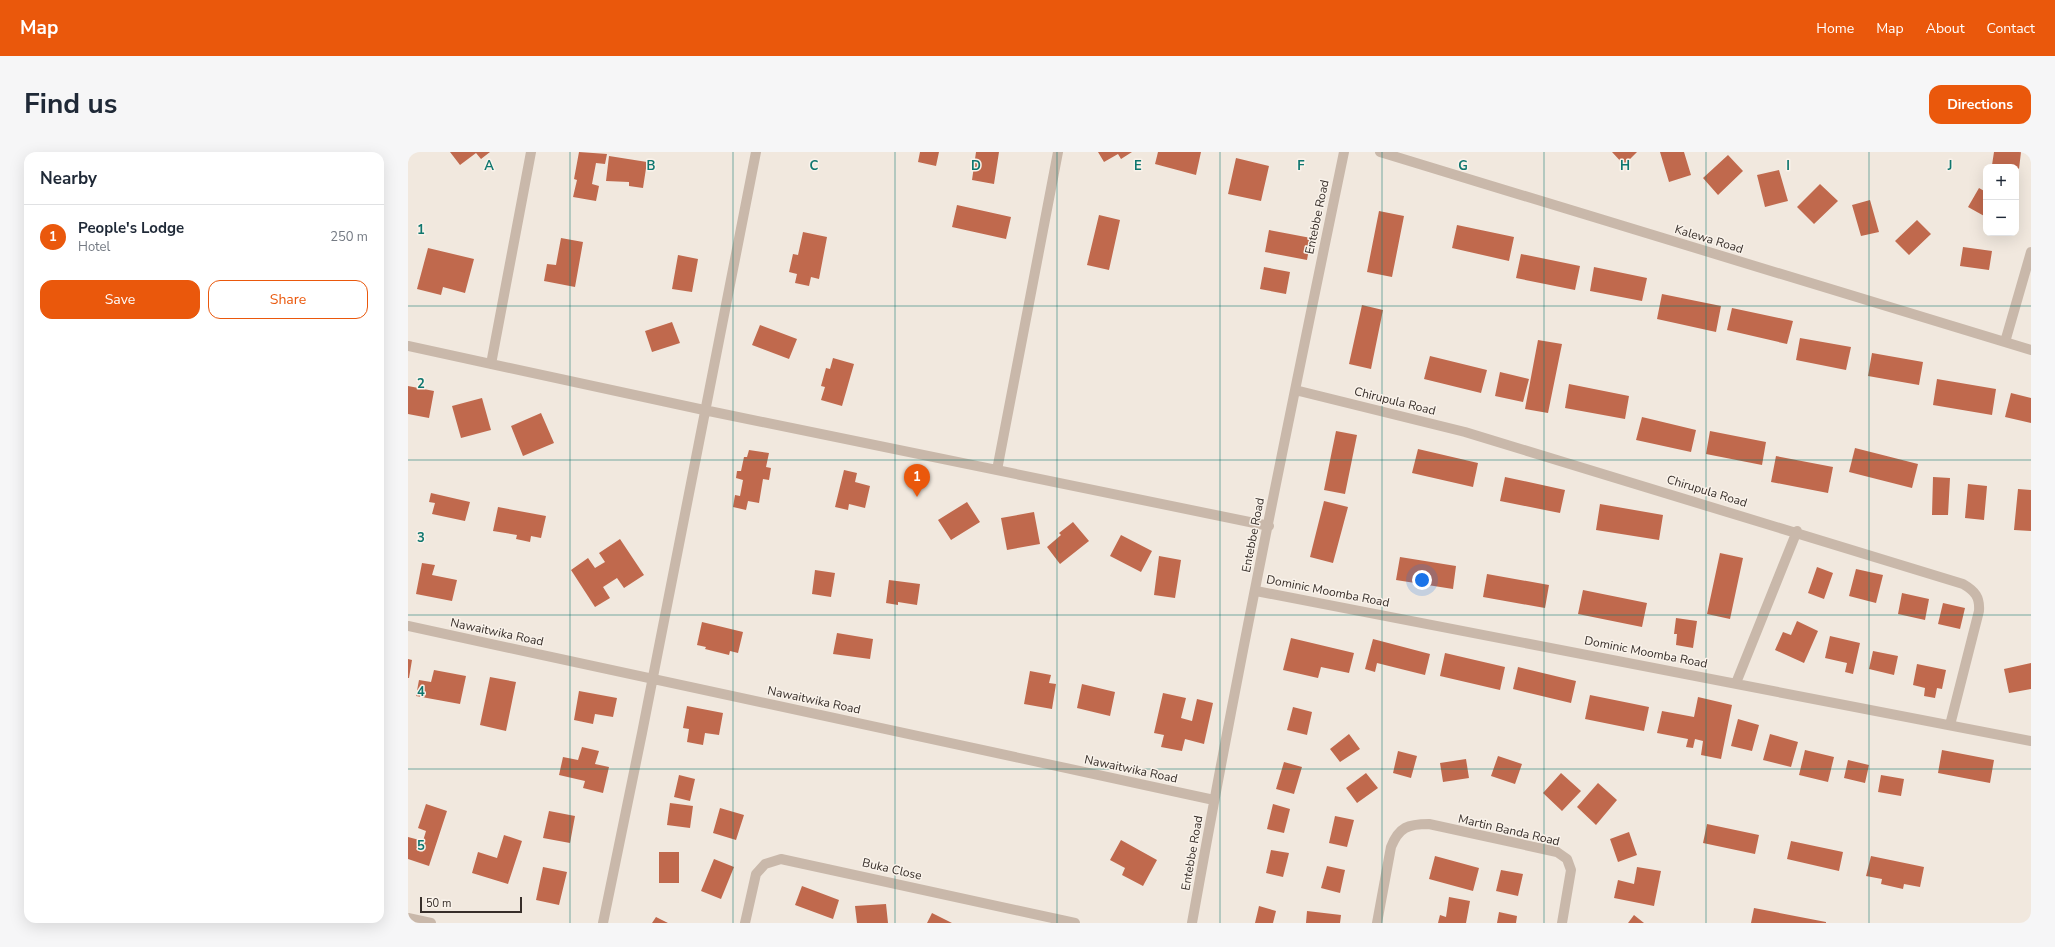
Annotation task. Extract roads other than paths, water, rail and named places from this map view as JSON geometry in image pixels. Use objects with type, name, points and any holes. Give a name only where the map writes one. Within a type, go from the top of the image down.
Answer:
[{"type":"street","points":[[491,364],[531,152]]},
{"type":"street","points":[[602,923],[653,678],[704,410],[756,152]]},
{"type":"street","points":[[997,470],[1058,152]]},
{"type":"street","name":"Entebbe Road","points":[[1192,923],[1214,800],[1294,390],[1344,152]]},
{"type":"street","name":"Kalewa Road","points":[[1380,152],[2031,350]]},
{"type":"street","points":[[2005,342],[2031,252]]},
{"type":"street","points":[[408,346],[704,410],[1268,526]]},
{"type":"street","name":"Chirupula Road","points":[[1294,390],[1465,432],[1797,531],[1963,584],[1977,594],[1980,602],[1950,725]]},
{"type":"street","points":[[1736,683],[1797,531]]},
{"type":"street","name":"Dominic Moomba Road","points":[[1256,591],[2031,741]]},
{"type":"street","name":"Nawaitwika Road","points":[[408,626],[1214,800]]},
{"type":"street","name":"Martin Banda Road","points":[[1377,923],[1391,847],[1396,835],[1404,828],[1416,824],[1429,824],[1557,852],[1567,859],[1571,870],[1562,923]]},
{"type":"street","name":"Buka Close","points":[[745,923],[756,874],[765,864],[781,859],[1076,923]]},
{"type":"street","points":[[408,918],[431,923]]},
{"type":"place","name":"People's Lodge","points":[[917,497]]}]
